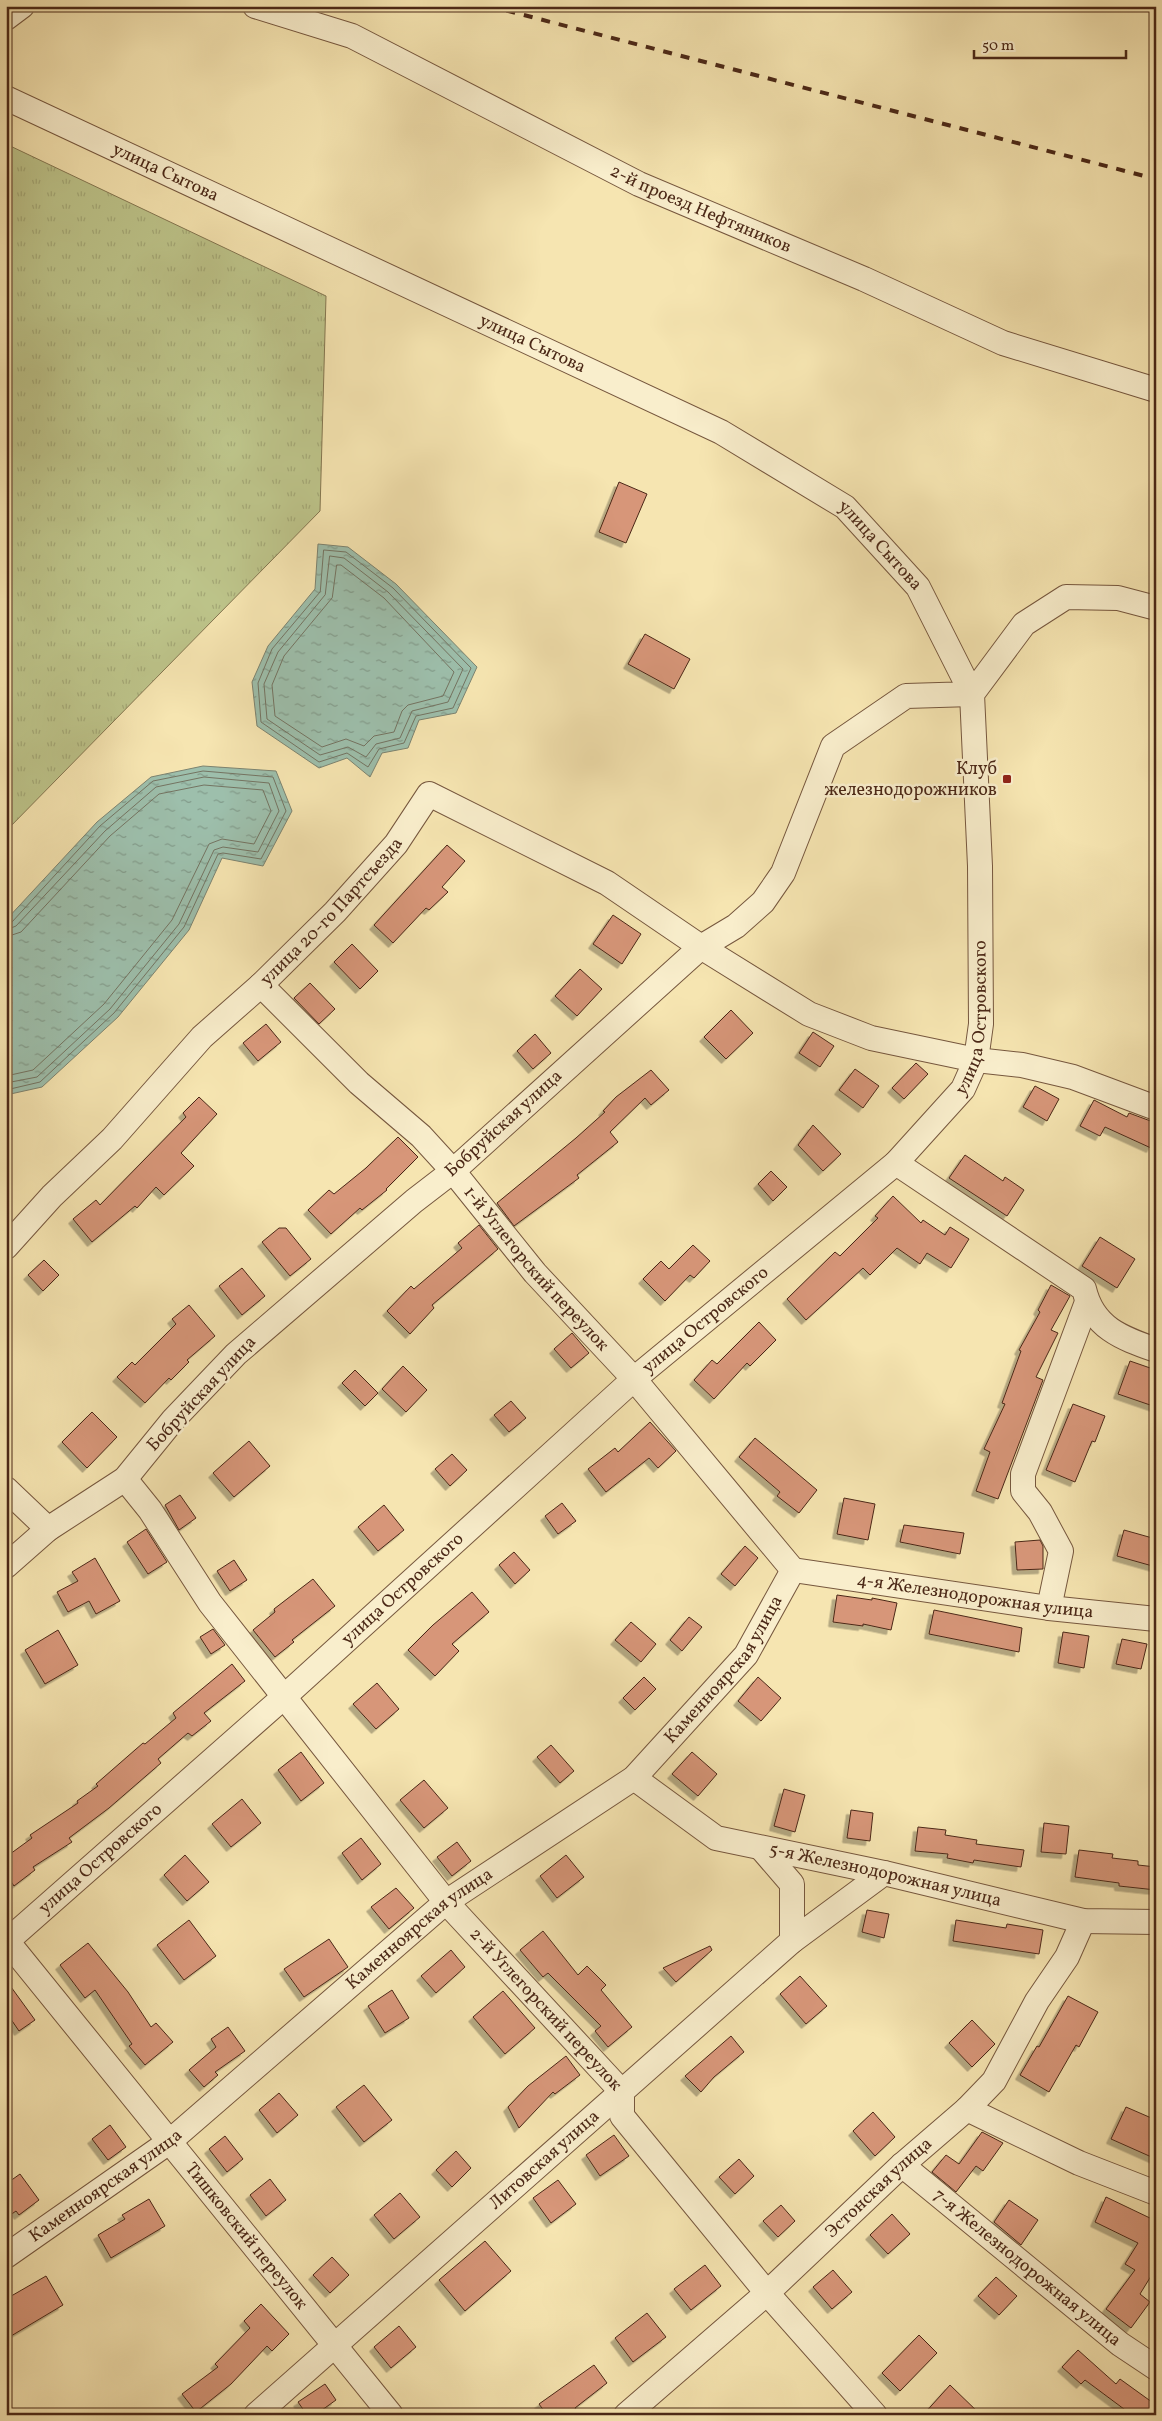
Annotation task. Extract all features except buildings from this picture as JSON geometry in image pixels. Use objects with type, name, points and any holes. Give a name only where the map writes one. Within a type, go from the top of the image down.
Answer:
[{"type":"street","points":[[6,18],[22,6]]},
{"type":"street","name":"2-й проезд Нефтяников","points":[[255,6],[352,36],[639,184],[864,279],[1003,343],[1156,390]]},
{"type":"street","name":"улица Сытова","points":[[6,98],[720,432],[845,507],[918,588],[972,694]]},
{"type":"street","points":[[972,694],[1024,624],[1066,597],[1118,598],[1156,608]]},
{"type":"street","name":"Бобруйская улица","points":[[6,1566],[48,1529],[125,1479],[173,1420],[236,1354],[414,1201],[453,1171],[702,946],[736,926],[756,908],[783,872],[833,746],[906,696],[972,694]]},
{"type":"street","name":"улица Островского","points":[[7,1941],[285,1696],[634,1379],[896,1163],[963,1089],[976,1060],[981,1024],[980,866],[972,694]]},
{"type":"street","name":"улица 20-го Партсъезда","points":[[6,1246],[52,1196],[112,1139],[202,1037],[261,985],[335,912],[396,844],[429,794],[607,883],[702,946]]},
{"type":"street","points":[[702,946],[809,1014],[871,1038],[976,1060],[1022,1064],[1074,1077],[1156,1108]]},
{"type":"street","name":"1-й Углегорский переулок","points":[[261,985],[359,1083],[421,1136],[453,1171],[536,1273],[634,1379],[794,1570]]},
{"type":"street","points":[[896,1163],[1084,1289],[1086,1302],[1096,1316],[1118,1336],[1156,1350]]},
{"type":"street","points":[[1049,1608],[1061,1552],[1040,1512],[1023,1491],[1023,1474],[1086,1302]]},
{"type":"street","name":"2-й Углегорский переулок","points":[[125,1479],[150,1510],[210,1603],[446,1902],[622,2092],[622,2116],[767,2293],[875,2415]]},
{"type":"street","points":[[6,1489],[48,1529]]},
{"type":"street","name":"4-я Железнодорожная улица","points":[[794,1570],[1049,1608],[1156,1619]]},
{"type":"street","name":"Каменноярская улица","points":[[6,2256],[169,2142],[446,1902],[634,1778],[746,1655],[794,1570]]},
{"type":"street","name":"5-я Железнодорожная улица","points":[[634,1778],[716,1838],[884,1873],[1083,1921],[1156,1922]]},
{"type":"street","points":[[761,1848],[792,1884],[792,1941]]},
{"type":"street","name":"Литовская улица","points":[[256,2415],[792,1941],[884,1873]]},
{"type":"street","name":"Эстонская улица","points":[[626,2415],[767,2293],[902,2164],[967,2109],[994,2081],[1038,2001],[1067,1957],[1083,1921]]},
{"type":"street","name":"Тишковский переулок","points":[[7,1941],[391,2415]]},
{"type":"street","points":[[967,2109],[1079,2162],[1156,2193]]},
{"type":"street","name":"7-я Железнодорожная улица","points":[[902,2164],[1120,2344],[1156,2368]]},
{"type":"green space","points":[[6,144],[326,296],[320,511],[6,831]]},
{"type":"water","points":[[318,544],[348,547],[396,584],[477,667],[456,713],[419,720],[408,748],[382,753],[370,777],[347,758],[319,768],[257,726],[252,682],[268,646],[315,589]]},
{"type":"water","points":[[203,766],[276,771],[292,811],[263,866],[222,858],[189,930],[118,1017],[42,1087],[6,1095],[6,920],[97,822],[151,777]]},
{"type":"railway","points":[[489,6],[1156,179]]},
{"type":"place","name":"Клуб железнодорожников","points":[[1007,779]]}]
